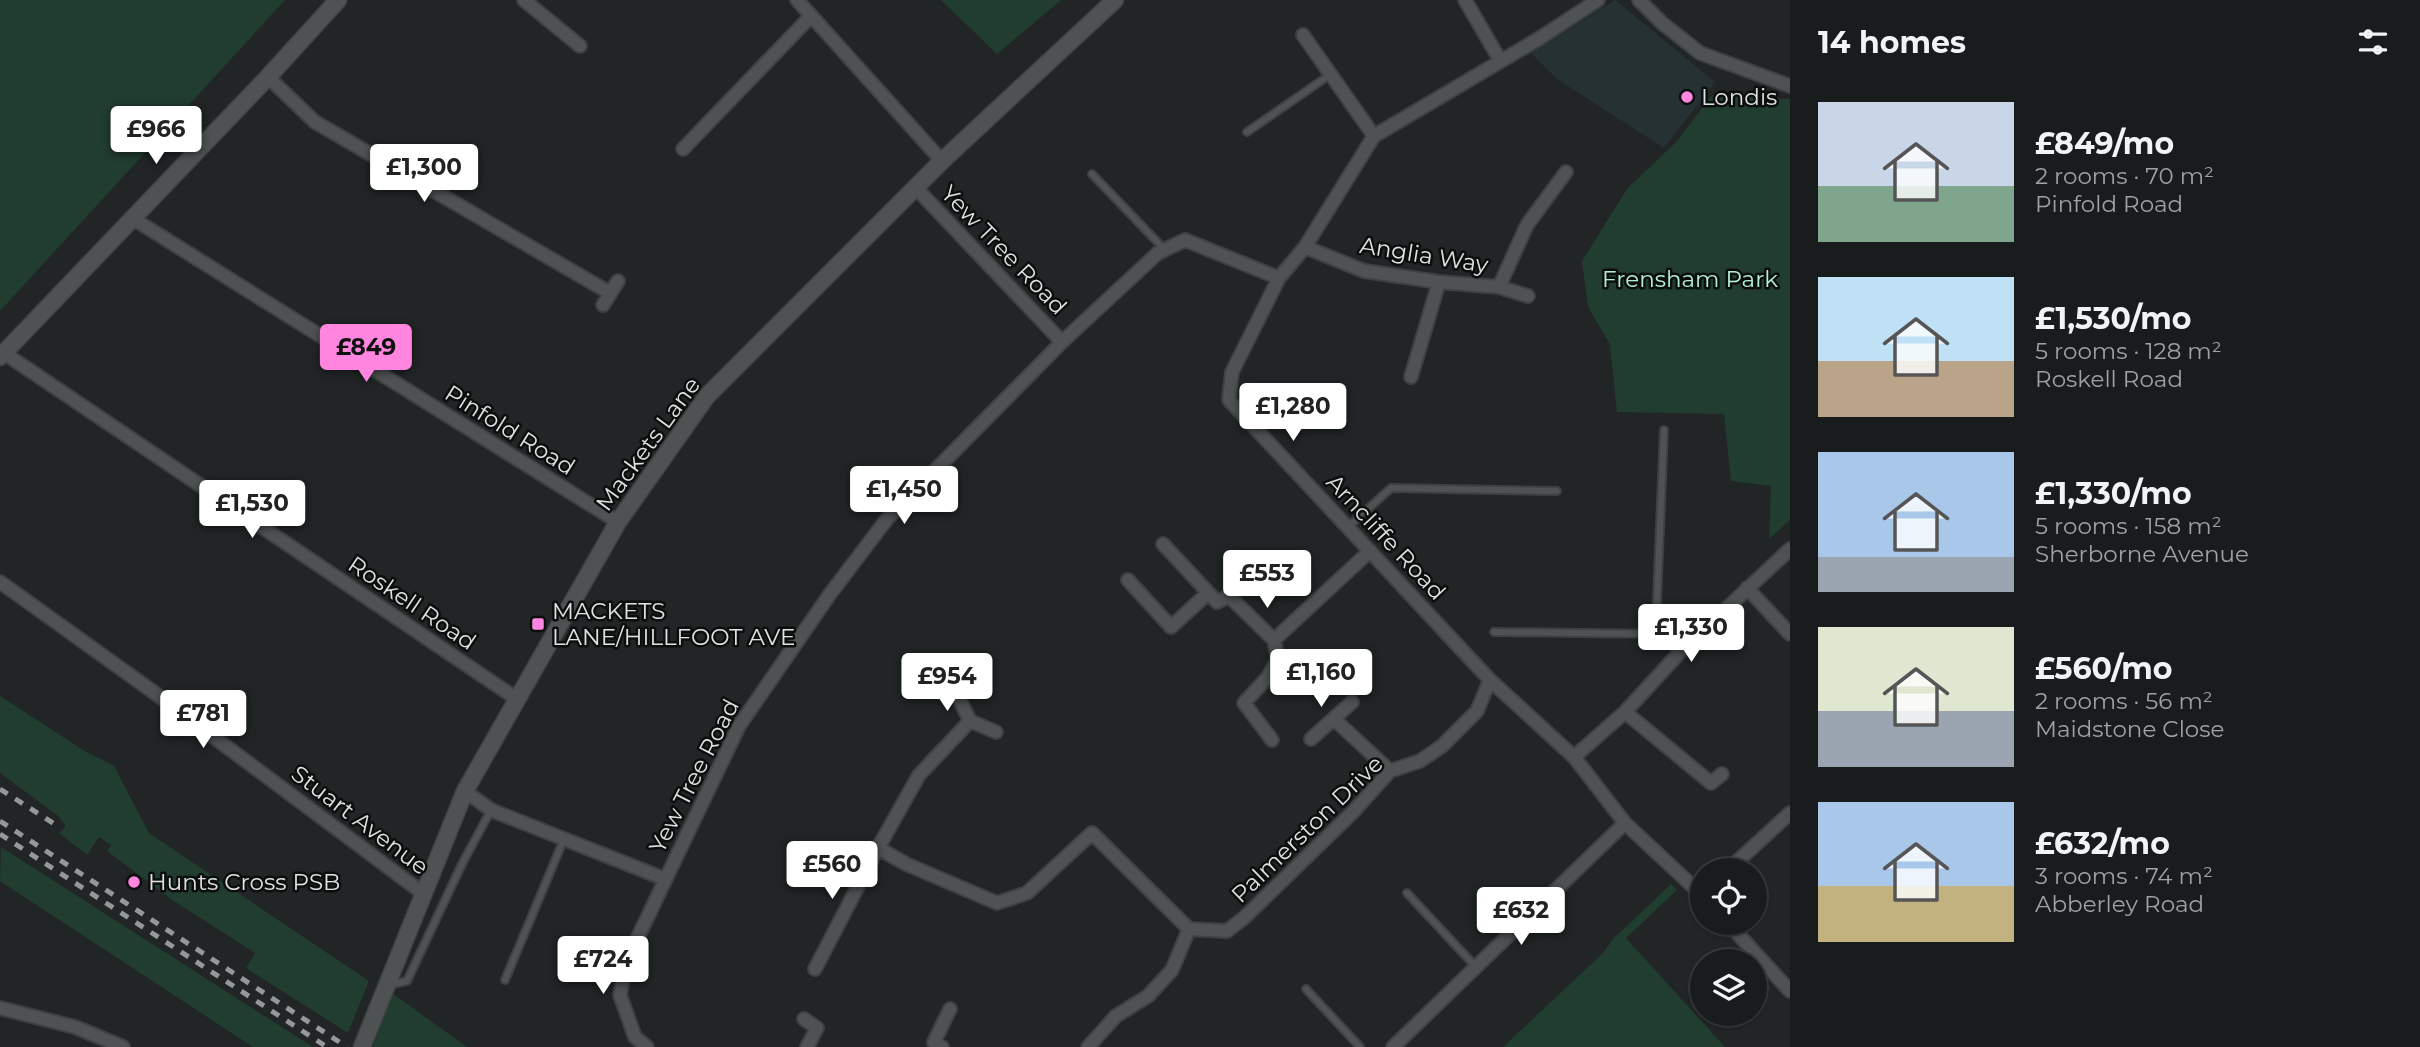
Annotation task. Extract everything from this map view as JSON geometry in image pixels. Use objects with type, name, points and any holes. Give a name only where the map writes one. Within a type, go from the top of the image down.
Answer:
[{"type":"street","points":[[2,355],[338,0]]},
{"type":"street","points":[[524,0],[580,46]]},
{"type":"street","points":[[797,0],[942,160]]},
{"type":"street","name":"Mackets Lane","points":[[362,1047],[466,791],[618,522],[706,396],[942,160],[1115,0]]},
{"type":"street","points":[[1465,0],[1500,60]]},
{"type":"street","name":"Arncliffe Road","points":[[1598,0],[1540,38],[1374,136],[1305,247],[1279,278],[1232,372],[1229,400],[1490,680],[1573,757],[1625,823],[1690,883]]},
{"type":"street","points":[[1639,0],[1662,23],[1700,53],[1790,86]]},
{"type":"street","points":[[682,149],[811,16]]},
{"type":"street","points":[[1303,36],[1374,136]]},
{"type":"street","points":[[268,77],[315,122],[607,299],[618,281]]},
{"type":"street","name":"Anglia Way","points":[[1499,287],[1527,225],[1566,172]]},
{"type":"street","name":"Yew Tree Road","points":[[915,187],[1062,342]]},
{"type":"street","name":"Pinfold Road","points":[[132,218],[618,522]]},
{"type":"street","name":"Yew Tree Road","points":[[647,1047],[635,1037],[620,995],[626,962],[739,726],[830,594],[887,519],[1062,342],[1158,253],[1185,240],[1279,278]]},
{"type":"street","name":"Anglia Way","points":[[1305,247],[1364,271],[1499,287],[1528,296]]},
{"type":"street","points":[[1410,377],[1439,282]]},
{"type":"street","name":"Roskell Road","points":[[2,355],[517,699]]},
{"type":"street","points":[[1163,544],[1217,602],[1229,596],[1274,640],[1278,659],[1268,677],[1244,703],[1272,740]]},
{"type":"street","points":[[1573,757],[1625,712],[1680,652],[1790,549]]},
{"type":"street","points":[[1274,640],[1370,551]]},
{"type":"street","points":[[1128,580],[1171,627],[1208,593]]},
{"type":"street","name":"Stuart Avenue","points":[[0,582],[152,691],[424,894]]},
{"type":"street","points":[[1747,588],[1790,634]]},
{"type":"street","name":"Palmerston Drive","points":[[1189,929],[1227,931],[1245,917],[1354,811],[1390,771],[1420,761],[1442,747],[1477,711],[1490,680]]},
{"type":"street","points":[[955,690],[970,721],[996,732]]},
{"type":"street","points":[[1311,739],[1352,702]]},
{"type":"street","points":[[1625,712],[1711,783],[1722,774]]},
{"type":"street","points":[[1334,719],[1390,771]]},
{"type":"street","points":[[815,969],[919,775],[970,721]]},
{"type":"street","name":"Yew Tree Road","points":[[466,791],[491,810],[665,879]]},
{"type":"street","points":[[1741,858],[1790,813]]},
{"type":"street","points":[[1393,1047],[1625,823]]},
{"type":"street","points":[[878,848],[906,864],[997,903],[1027,893],[1092,832],[1189,929],[1172,970],[1148,996],[1116,1016],[1088,1047]]},
{"type":"street","points":[[1739,935],[1790,991]]},
{"type":"street","points":[[0,1008],[75,1027],[123,1047]]},
{"type":"street","points":[[942,1047],[934,1042],[950,1010]]},
{"type":"street","points":[[804,1019],[817,1028],[807,1047]]},
{"type":"lane","points":[[1247,132],[1331,74]]},
{"type":"lane","points":[[1092,174],[1166,250]]},
{"type":"lane","points":[[1660,634],[1658,593],[1664,430]]},
{"type":"lane","points":[[1348,527],[1391,488],[1557,491]]},
{"type":"lane","points":[[1494,632],[1660,634],[1680,652]]},
{"type":"lane","name":"Mackets Lane","points":[[387,986],[407,981],[462,864],[491,810]]},
{"type":"lane","points":[[505,980],[564,839]]},
{"type":"lane","points":[[1407,893],[1476,967]]},
{"type":"lane","points":[[1307,989],[1360,1047]]},
{"type":"shaded area","points":[[1615,0],[1715,82],[1664,148],[1557,79],[1531,53]]},
{"type":"green space","points":[[0,0],[285,0],[0,311]]},
{"type":"green space","points":[[941,0],[1061,0],[997,54]]},
{"type":"green space","name":"Frensham Park","points":[[1712,95],[1790,99],[1790,520],[1769,539],[1771,486],[1731,481],[1724,414],[1617,412],[1610,344],[1588,307],[1582,261],[1627,189],[1677,141]]},
{"type":"green space","points":[[0,696],[83,750],[114,766],[149,833],[369,981],[348,1033],[246,968],[255,953],[171,899],[107,851],[111,845],[99,837],[87,855],[59,833],[66,826],[57,815],[0,773]]},
{"type":"green space","points":[[1,847],[313,1047],[253,1047],[0,881]]},
{"type":"green space","points":[[1671,884],[1677,890],[1626,938],[1690,1008],[1690,1026],[1706,1026],[1725,1047],[1503,1047],[1602,954],[1614,938]]},
{"type":"green space","points":[[392,993],[467,1047],[373,1047]]},
{"type":"railway","points":[[0,789],[56,825]]},
{"type":"railway","points":[[0,821],[347,1047]]},
{"type":"railway","points":[[0,834],[327,1047]]},
{"type":"place","name":"Londis","points":[[1687,97]]},
{"type":"place","name":"MACKETS LANE/HILLFOOT AVE","points":[[538,624]]},
{"type":"place","name":"Hunts Cross PSB","points":[[134,882]]}]
